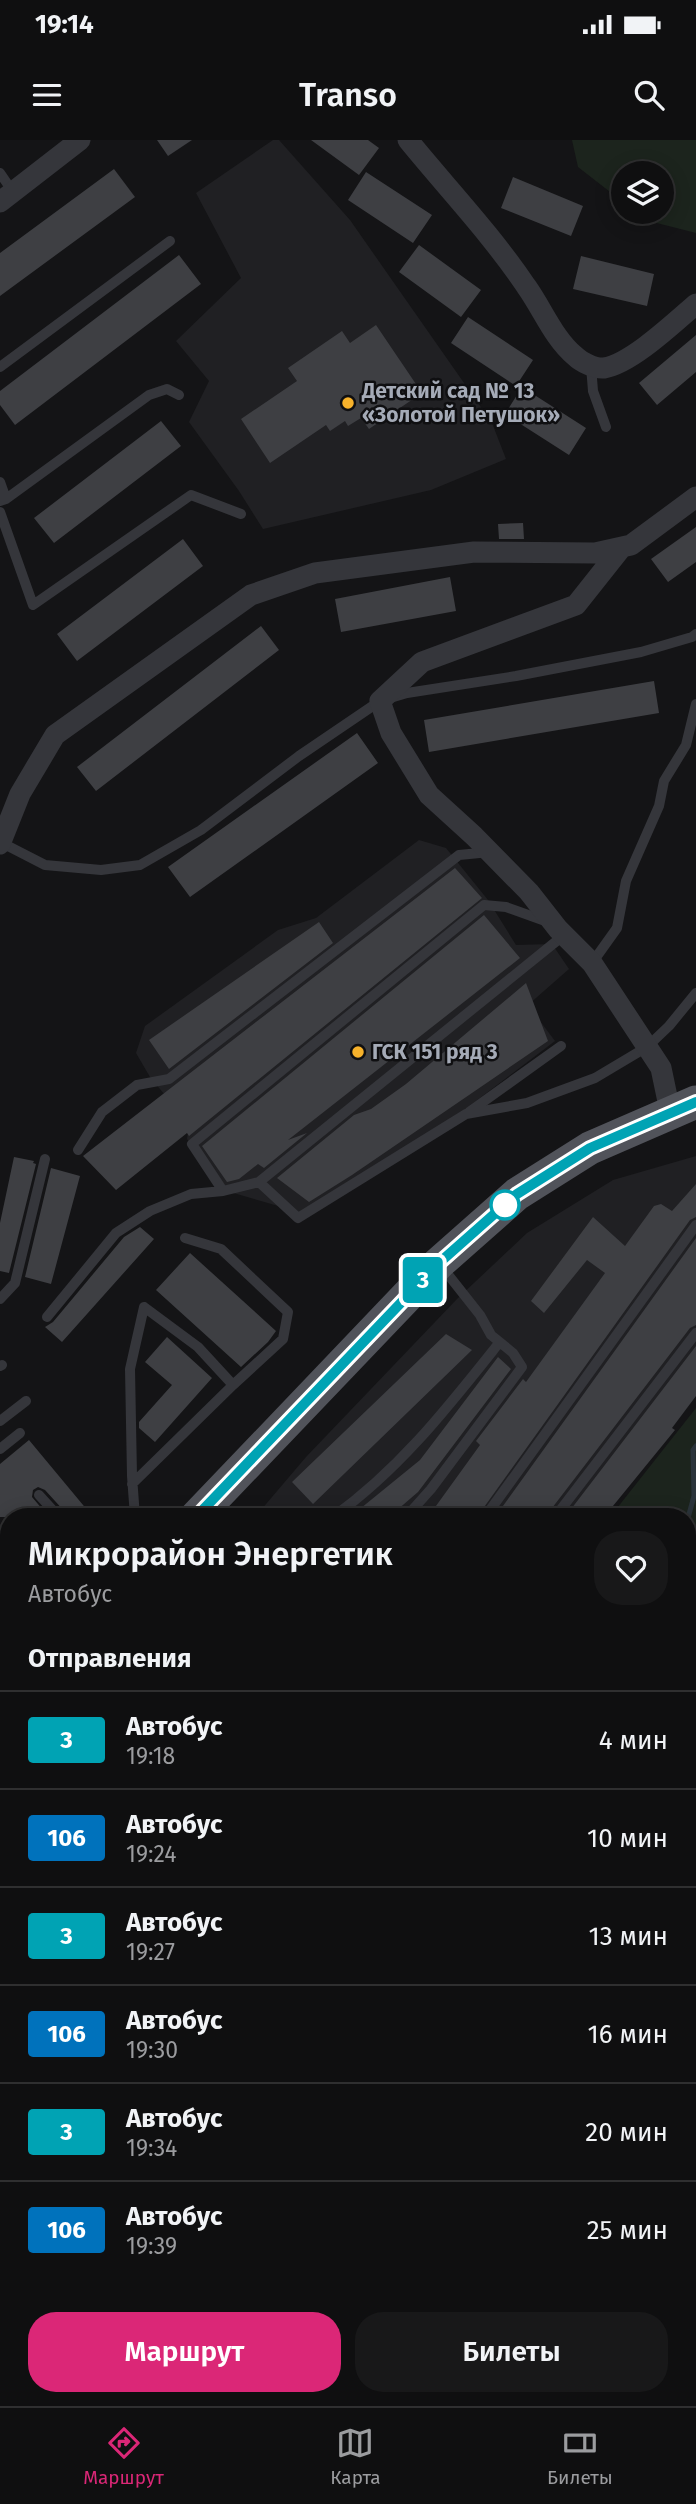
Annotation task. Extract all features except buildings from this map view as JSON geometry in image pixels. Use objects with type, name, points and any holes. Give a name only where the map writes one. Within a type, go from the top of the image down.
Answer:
[{"type":"main road","points":[[216,1508],[439,1263],[517,1194],[590,1148],[683,1107]]},
{"type":"street","points":[[6,197],[80,140]]},
{"type":"street","points":[[408,140],[472,214],[526,285],[561,341],[575,357],[592,366],[603,368],[624,360],[696,304]]},
{"type":"street","points":[[1,844],[20,793],[55,735],[251,595],[315,573],[474,552],[594,553],[622,547],[631,545],[696,497]]},
{"type":"street","points":[[622,547],[576,605],[422,662],[380,701],[391,733],[429,795],[530,892],[559,929],[592,963],[661,1068],[683,1107]]},
{"type":"lane","points":[[0,173],[6,197]]},
{"type":"lane","points":[[0,367],[170,241]]},
{"type":"lane","points":[[592,366],[593,391],[606,427]]},
{"type":"lane","points":[[0,482],[3,500],[149,395],[167,389],[179,395]]},
{"type":"lane","points":[[0,512],[33,605],[191,495],[241,514]]},
{"type":"lane","points":[[1,844],[45,865],[101,870],[140,865],[201,830],[299,756],[380,701],[407,693],[641,652],[696,634]]},
{"type":"lane","points":[[592,963],[617,928],[626,881],[659,806],[664,781],[691,742],[696,704]]},
{"type":"lane","points":[[78,1150],[102,1112],[137,1085],[169,1079],[459,855],[490,852]]},
{"type":"lane","points":[[47,1317],[116,1233],[150,1210],[191,1194],[223,1191],[259,1182],[559,929],[506,907],[484,905],[192,1144],[223,1191]]},
{"type":"lane","points":[[466,1114],[527,1103],[595,1079],[647,1047],[695,996]]},
{"type":"lane","points":[[259,1182],[298,1218],[466,1114],[561,1046]]},
{"type":"lane","points":[[0,1299],[15,1283],[45,1159]]},
{"type":"lane","points":[[492,1508],[696,1225]]},
{"type":"lane","points":[[132,1484],[283,1339],[288,1311],[221,1249],[185,1238]]},
{"type":"lane","points":[[414,1508],[522,1367],[513,1353],[491,1335],[480,1315],[439,1263]]},
{"type":"lane","points":[[134,1508],[130,1369],[144,1307],[198,1347],[233,1385]]},
{"type":"lane","points":[[562,1508],[696,1333]]},
{"type":"lane","points":[[344,1508],[384,1477],[413,1448],[499,1343]]},
{"type":"lane","points":[[0,1421],[26,1401]]},
{"type":"lane","points":[[0,1449],[20,1433]]},
{"type":"lane","points":[[39,1495],[51,1508]]},
{"type":"shaded area","points":[[273,140],[279,140],[350,220],[492,423],[506,459],[431,490],[263,529],[189,422],[209,381],[176,341],[241,278],[196,193]]},
{"type":"shaded area","points":[[572,140],[696,140],[696,233],[661,224],[674,224],[674,161],[611,161],[611,193],[578,167]]},
{"type":"shaded area","points":[[419,840],[446,848],[488,900],[516,945],[552,944],[569,969],[528,1005],[555,1041],[468,1107],[347,1190],[299,1212],[230,1192],[187,1139],[189,1124],[150,1077],[136,1053],[145,1026],[278,930],[316,918]]},
{"type":"shaded area","points":[[696,1156],[696,1392],[606,1508],[263,1508],[306,1457],[457,1299],[527,1233],[613,1180]]},
{"type":"shaded area","points":[[696,1408],[696,1508],[617,1508]]},
{"type":"waterway","points":[[691,1508],[694,1496],[693,1450],[696,1446]]},
{"type":"bus line","name":"3","points":[[206,1508],[439,1263],[517,1194],[590,1148],[696,1102]]},
{"type":"place","name":"Детский сад № 13 «Золотой Петушок»","points":[[348,403]]},
{"type":"place","name":"ГСК 151 ряд 3","points":[[358,1052]]}]
